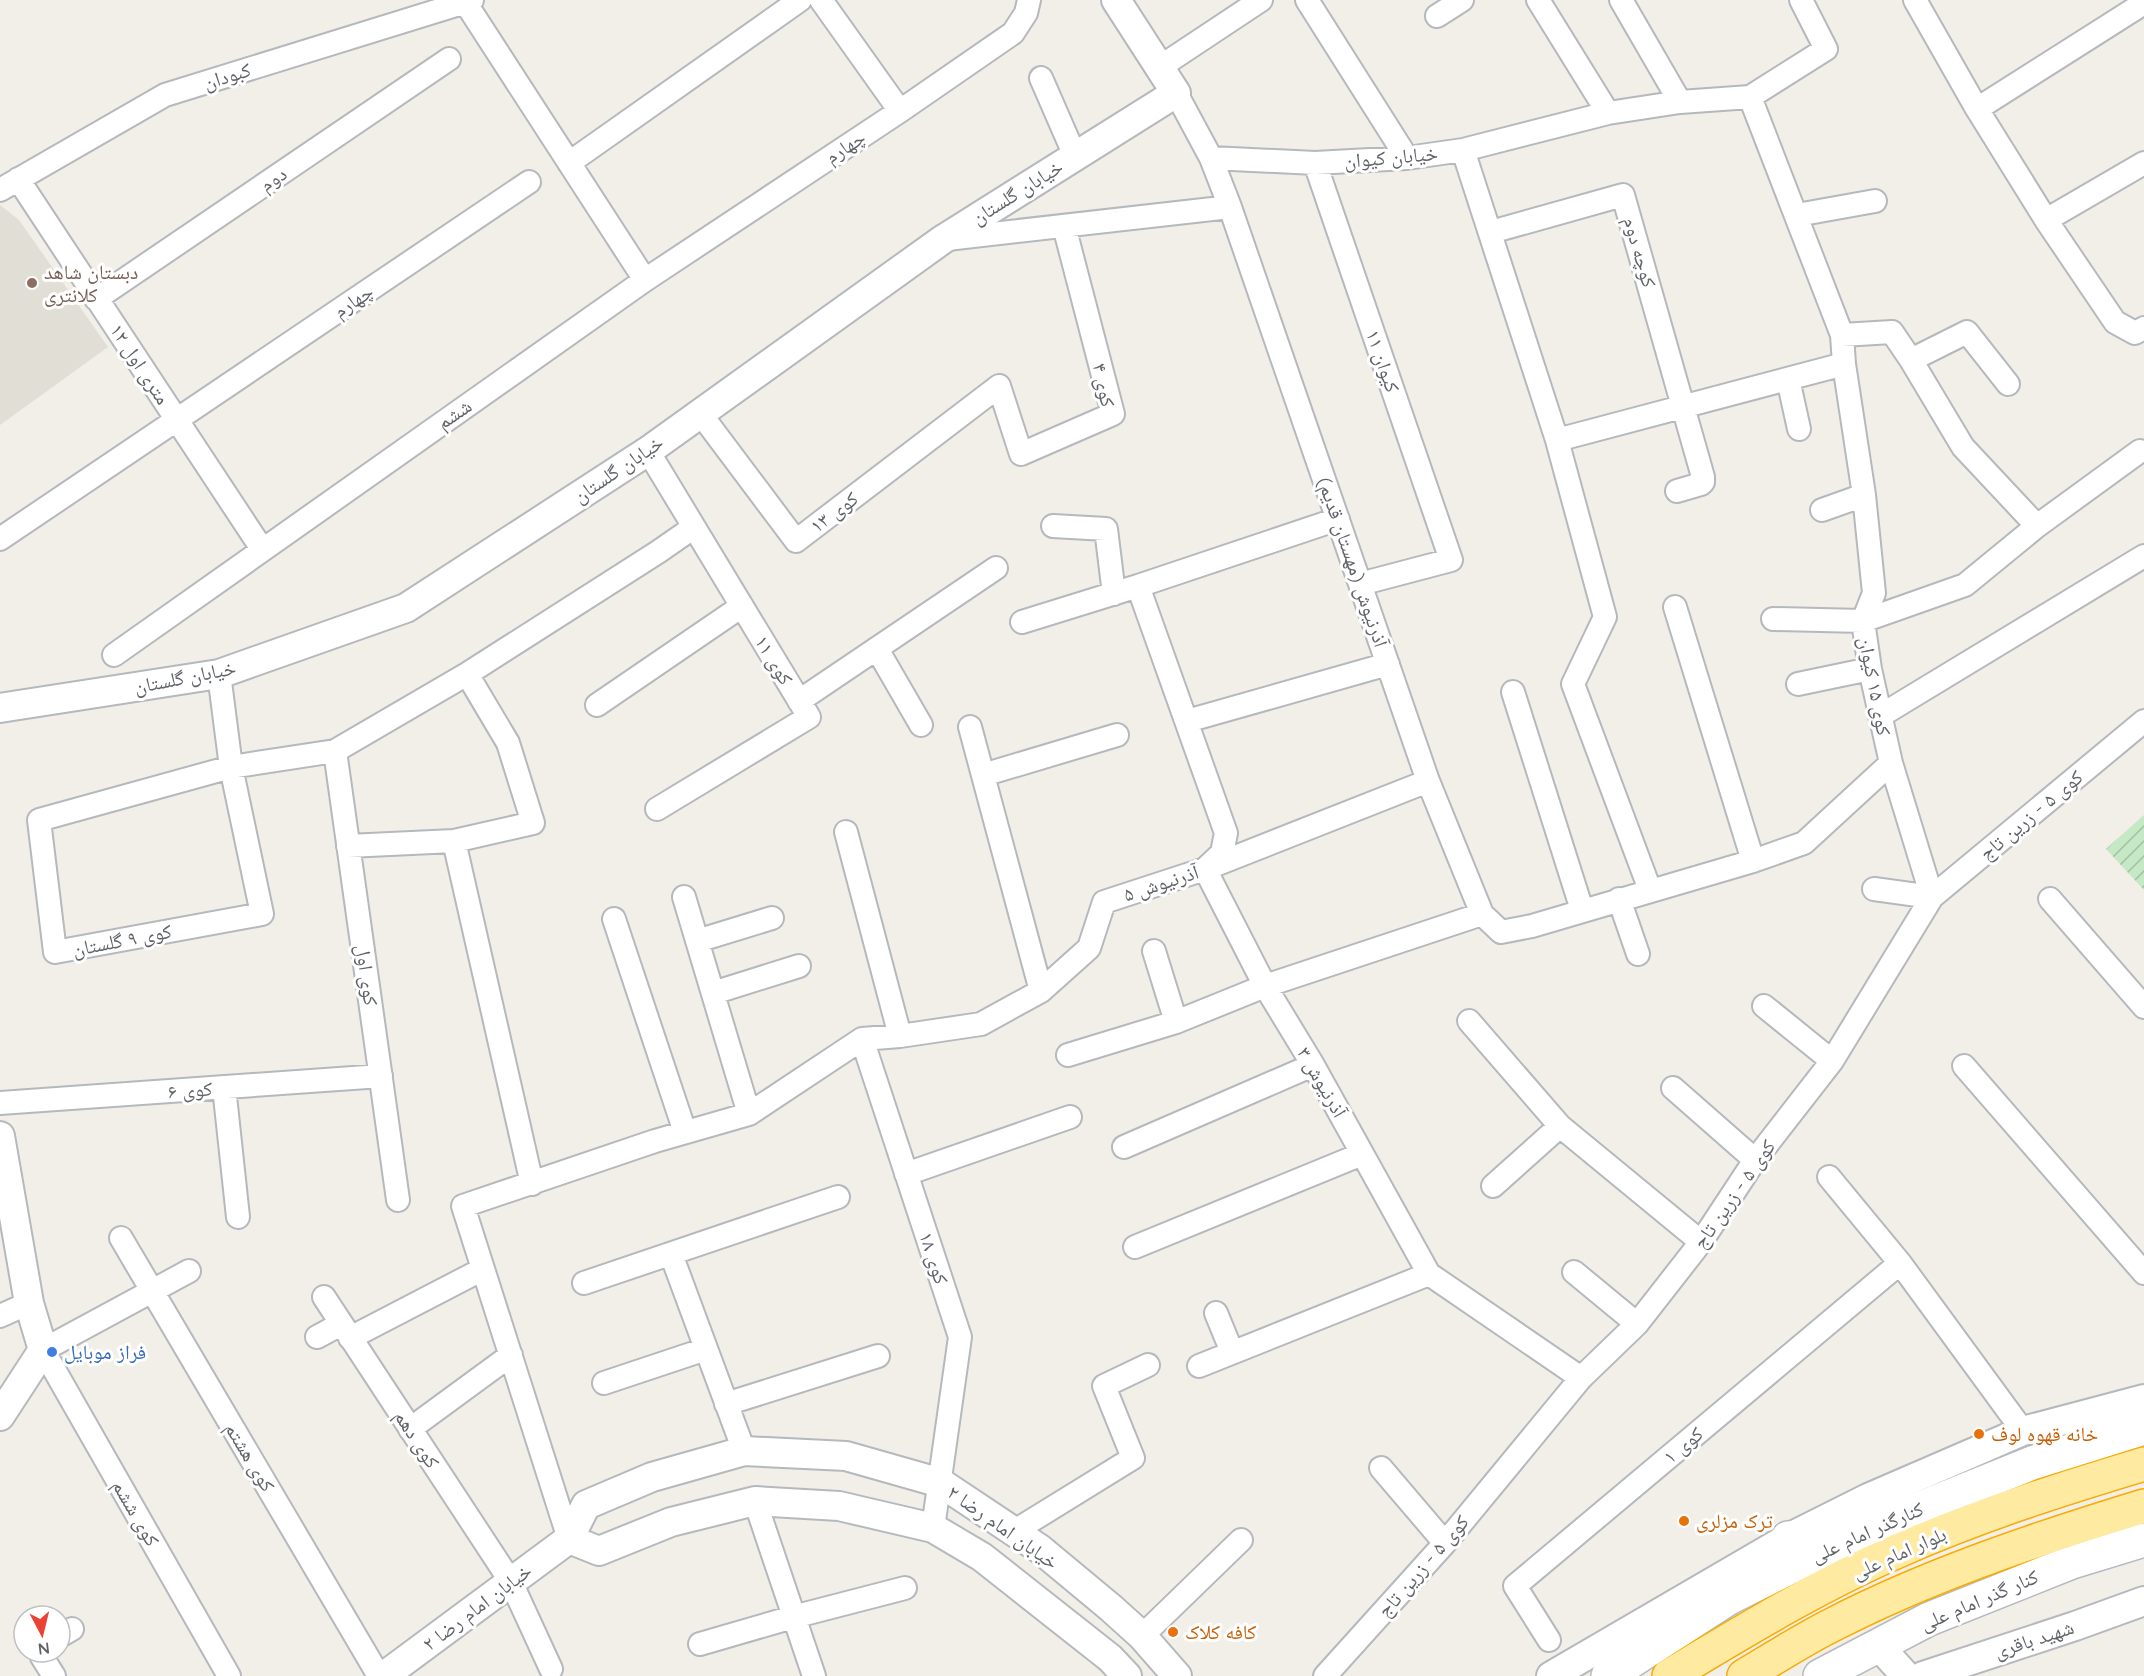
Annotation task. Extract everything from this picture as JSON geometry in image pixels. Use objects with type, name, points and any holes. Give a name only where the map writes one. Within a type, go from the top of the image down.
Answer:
[{"type":"highway","name":"بلوار امام علی","points":[[1669,1676],[1778,1610],[1899,1550],[2043,1494],[2144,1464]]},
{"type":"highway","name":"بلوار امام علی","points":[[1744,1676],[1831,1625],[1915,1587],[2059,1532],[2144,1506]]},
{"type":"main road","name":"کنارگذر امام علی","points":[[1608,1676],[1729,1598],[1866,1530],[2032,1463],[2144,1428]]},
{"type":"main road","points":[[1788,1538],[1866,1530]]},
{"type":"main road","name":"کنار گذر امام علی","points":[[1820,1676],[1929,1619],[2072,1562],[2144,1540]]},
{"type":"street","points":[[569,163],[800,0]]},
{"type":"street","points":[[821,0],[900,111]]},
{"type":"street","name":"چهارم","points":[[645,279],[900,111],[1013,33],[1026,13],[1029,0]]},
{"type":"street","points":[[1116,0],[1176,93],[1211,158]]},
{"type":"street","points":[[1160,67],[1261,0]]},
{"type":"street","points":[[1307,0],[1407,158]]},
{"type":"street","points":[[1538,0],[1608,112]]},
{"type":"street","points":[[1620,0],[1680,102]]},
{"type":"street","points":[[1750,97],[1826,49],[1801,0]]},
{"type":"street","points":[[1915,0],[1977,109],[2046,220],[2115,322],[2135,333],[2144,328]]},
{"type":"street","points":[[468,1],[569,163],[645,279]]},
{"type":"street","name":"کبودان","points":[[9,184],[165,95],[468,1]]},
{"type":"street","points":[[1437,16],[1458,1]]},
{"type":"street","points":[[1977,109],[2144,3]]},
{"type":"street","name":"دوم","points":[[96,298],[449,59]]},
{"type":"street","points":[[1041,78],[1075,156]]},
{"type":"street","name":"خیابان گلستان","points":[[0,708],[219,674],[406,608],[648,451],[942,240],[1176,93]]},
{"type":"street","name":"خیابان کیوان","points":[[1211,158],[1315,162],[1407,158],[1462,150],[1608,112],[1680,102],[1750,97]]},
{"type":"street","name":"کوی ۱۵ کیوان","points":[[1750,97],[1842,335],[1844,364],[1864,495],[1874,593],[1863,621],[1870,669],[1891,763],[1932,897]]},
{"type":"street","points":[[1462,150],[1491,232],[1557,440],[1605,616],[1573,684],[1650,890]]},
{"type":"street","name":"آذرنیوش (مهستان قدیم)","points":[[1211,158],[1230,207],[1428,781],[1482,914]]},
{"type":"street","name":"کیوان ۱۱","points":[[1315,162],[1451,560],[1360,584]]},
{"type":"street","points":[[2046,220],[2144,163]]},
{"type":"street","name":"چهارم","points":[[0,539],[529,182]]},
{"type":"street","name":"۱۲ متری اول","points":[[9,184],[96,298],[262,549]]},
{"type":"street","name":"کوچه دوم","points":[[1491,232],[1623,195],[1684,407]]},
{"type":"street","points":[[1797,215],[1875,201]]},
{"type":"street","points":[[942,240],[1230,207]]},
{"type":"street","name":"کوی ۴","points":[[999,386],[1021,454],[1113,414],[1064,226]]},
{"type":"street","name":"ششم","points":[[114,655],[645,279]]},
{"type":"street","points":[[1911,360],[1962,324],[2008,384]]},
{"type":"street","points":[[1842,335],[1892,332],[1963,447],[2037,525]]},
{"type":"street","points":[[1557,440],[1844,364]]},
{"type":"street","points":[[1788,379],[1800,429]]},
{"type":"street","name":"کوی ۱۳","points":[[700,413],[796,541],[999,386]]},
{"type":"street","points":[[1677,491],[1703,482],[1684,407]]},
{"type":"street","name":"کوی ۱۱","points":[[648,451],[809,717],[657,809]]},
{"type":"street","points":[[1773,619],[1863,621],[1965,585],[2037,525],[2140,451]]},
{"type":"street","points":[[1822,510],[1864,495]]},
{"type":"street","points":[[1022,622],[1114,594],[1338,519]]},
{"type":"street","points":[[1053,526],[1106,529],[1114,594]]},
{"type":"street","points":[[335,751],[467,674],[694,527]]},
{"type":"street","points":[[1880,716],[2144,556]]},
{"type":"street","points":[[799,701],[996,568]]},
{"type":"street","points":[[1138,586],[1226,833],[1222,853],[1205,869]]},
{"type":"street","points":[[597,705],[742,606]]},
{"type":"street","points":[[1675,607],[1753,861]]},
{"type":"street","points":[[877,649],[921,725]]},
{"type":"street","points":[[1187,722],[1388,664]]},
{"type":"street","points":[[1798,684],[1870,669]]},
{"type":"street","name":"کوی ۹ گلستان","points":[[219,674],[231,767],[262,914],[56,952],[39,820],[231,767],[335,751]]},
{"type":"street","points":[[348,846],[454,841],[533,823],[508,743],[467,674]]},
{"type":"street","points":[[1513,692],[1582,910]]},
{"type":"street","name":"کوی ۵ - زرین تاج","points":[[1325,1676],[1445,1544],[1581,1378],[1637,1324],[1701,1242],[1755,1160],[1832,1060],[1932,897],[2144,721]]},
{"type":"street","points":[[970,727],[1041,991]]},
{"type":"street","points":[[983,775],[1117,735]]},
{"type":"street","name":"کوی اول","points":[[335,751],[398,1200]]},
{"type":"street","points":[[1068,1055],[1176,1022],[1265,986],[1482,914],[1501,932],[1532,926],[1753,861],[1804,843],[1891,763]]},
{"type":"street","name":"آذرنیوش ۵","points":[[862,1039],[981,1024],[1041,991],[1089,948],[1104,902],[1205,869],[1428,781]]},
{"type":"street","points":[[846,832],[900,1036]]},
{"type":"street","points":[[454,841],[532,1184]]},
{"type":"street","name":"آذرنیوش ۳","points":[[1205,869],[1265,986],[1313,1065],[1429,1274],[1581,1378]]},
{"type":"street","points":[[1874,889],[1932,897]]},
{"type":"street","points":[[684,897],[749,1114]]},
{"type":"street","points":[[1619,899],[1638,954]]},
{"type":"street","points":[[2050,899],[2144,1007]]},
{"type":"street","points":[[698,941],[772,918]]},
{"type":"street","points":[[614,919],[686,1132]]},
{"type":"street","points":[[1154,951],[1176,1022]]},
{"type":"street","points":[[713,993],[800,966]]},
{"type":"street","points":[[1764,1006],[1832,1060]]},
{"type":"street","points":[[1469,1021],[1560,1126],[1701,1242]]},
{"type":"street","points":[[569,1539],[463,1206],[686,1132],[749,1114],[862,1039]]},
{"type":"street","name":"کوی ۱۸","points":[[862,1039],[960,1337],[933,1528]]},
{"type":"street","points":[[1124,1146],[1313,1065]]},
{"type":"street","points":[[1964,1066],[2144,1274]]},
{"type":"street","name":"کوی ۶","points":[[0,1103],[381,1076]]},
{"type":"street","points":[[224,1087],[238,1217]]},
{"type":"street","points":[[1673,1089],[1755,1160]]},
{"type":"street","points":[[906,1174],[1070,1117]]},
{"type":"street","points":[[1493,1186],[1560,1126]]},
{"type":"street","points":[[0,1136],[30,1303],[43,1350]]},
{"type":"street","points":[[1135,1247],[1362,1154]]},
{"type":"street","points":[[1829,1177],[1900,1263],[2023,1431]]},
{"type":"street","points":[[584,1283],[838,1197]]},
{"type":"street","name":"کوی هشتم","points":[[121,1238],[379,1676]]},
{"type":"street","points":[[671,1254],[744,1451]]},
{"type":"street","name":"کوی ۱","points":[[1549,1640],[1515,1586],[1900,1263]]},
{"type":"street","points":[[317,1337],[346,1331],[483,1269]]},
{"type":"street","points":[[0,1415],[43,1350],[189,1271]]},
{"type":"street","points":[[1574,1272],[1637,1324]]},
{"type":"street","points":[[1199,1366],[1429,1274]]},
{"type":"street","name":"کوی دهم","points":[[324,1297],[346,1331],[369,1385],[411,1429],[511,1582],[551,1668]]},
{"type":"street","points":[[0,1316],[30,1303]]},
{"type":"street","points":[[1216,1313],[1232,1352]]},
{"type":"street","points":[[604,1383],[706,1349]]},
{"type":"street","name":"کوی ششم","points":[[43,1350],[229,1676]]},
{"type":"street","points":[[411,1429],[511,1355]]},
{"type":"street","points":[[726,1404],[878,1356]]},
{"type":"street","points":[[1013,1532],[1133,1458],[1104,1386],[1148,1365]]},
{"type":"street","points":[[1551,1676],[1788,1538],[1868,1498],[2023,1431],[2144,1400]]},
{"type":"street","name":"خیابان امام رضا ۲","points":[[384,1676],[569,1539],[586,1505],[652,1477],[744,1451],[846,1456],[940,1484],[1040,1550],[1112,1608],[1142,1636],[1177,1676]]},
{"type":"street","points":[[1381,1468],[1445,1544]]},
{"type":"street","points":[[1866,1530],[1905,1482]]},
{"type":"street","points":[[755,1501],[814,1676]]},
{"type":"street","name":"خیابان امام رضا ۲","points":[[569,1539],[599,1551],[671,1522],[755,1501],[839,1506],[933,1528],[982,1557],[1110,1658],[1127,1676]]},
{"type":"street","points":[[1142,1636],[1241,1540]]},
{"type":"street","points":[[700,1644],[904,1588]]},
{"type":"street","name":"شهید باقری","points":[[1923,1676],[2144,1601]]},
{"type":"street","points":[[1878,1645],[1906,1676]]},
{"type":"shaded area","name":"دبستان شاهد کلانتری","points":[[0,205],[19,220],[108,347],[0,425]]},
{"type":"green space","points":[[2144,815],[2144,890],[2106,849]]},
{"type":"place","name":"دبستان شاهد کلانتری","points":[[32,283]]},
{"type":"place","name":"فراز موبایل","points":[[52,1352]]},
{"type":"place","name":"خانه قهوه لوف","points":[[1979,1434]]},
{"type":"place","name":"ترک مزلری","points":[[1684,1521]]},
{"type":"place","name":"کافه کلاک","points":[[1173,1632]]}]
